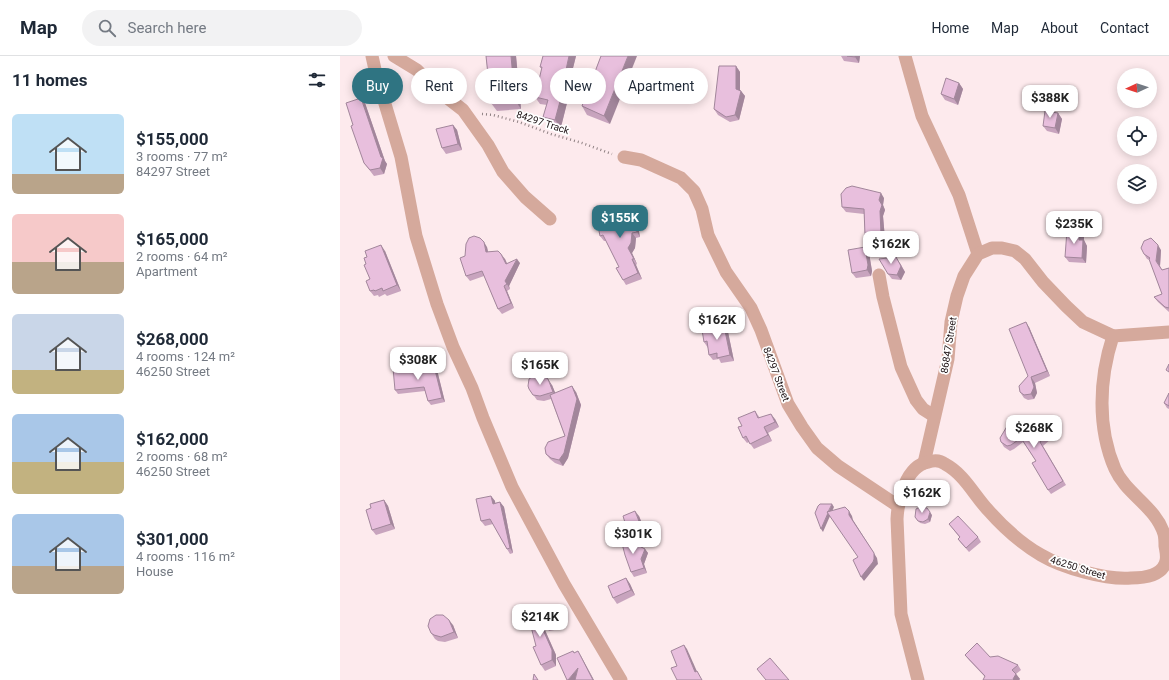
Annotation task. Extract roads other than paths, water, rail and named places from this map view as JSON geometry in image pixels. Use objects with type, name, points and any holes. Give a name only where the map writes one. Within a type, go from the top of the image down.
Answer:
[{"type":"street","points":[[372,56],[401,157],[416,236],[437,304],[453,347],[472,388],[512,487],[564,584],[621,680]]},
{"type":"street","points":[[394,56],[417,70],[436,89],[463,110],[488,145],[502,172],[525,197],[550,219]]},
{"type":"street","points":[[905,56],[922,116],[959,195],[978,254],[992,248],[1002,248],[1015,251],[1025,258],[1057,296],[1084,322],[1113,336],[1169,332]]},
{"type":"street","name":"84297 Street","points":[[624,157],[641,160],[681,178],[694,191],[702,209],[708,235],[726,272],[751,308],[761,330],[788,404],[802,427],[817,448],[838,466],[898,506]]},
{"type":"street","name":"86847 Street","points":[[924,462],[948,359],[951,322],[957,296],[964,276],[978,254]]},
{"type":"street","points":[[879,275],[900,368],[916,400],[923,409],[934,416]]},
{"type":"street","name":"46250 Street","points":[[924,462],[935,460],[945,463],[956,471],[987,510],[1001,523],[1041,555],[1055,562],[1102,576],[1124,579],[1142,578],[1156,574],[1165,565],[1167,557],[1164,533],[1156,518],[1123,483],[1115,470],[1106,440],[1102,411],[1102,378],[1113,336]]},
{"type":"street","points":[[918,680],[901,614],[897,528],[898,506],[909,476],[924,462]]}]
